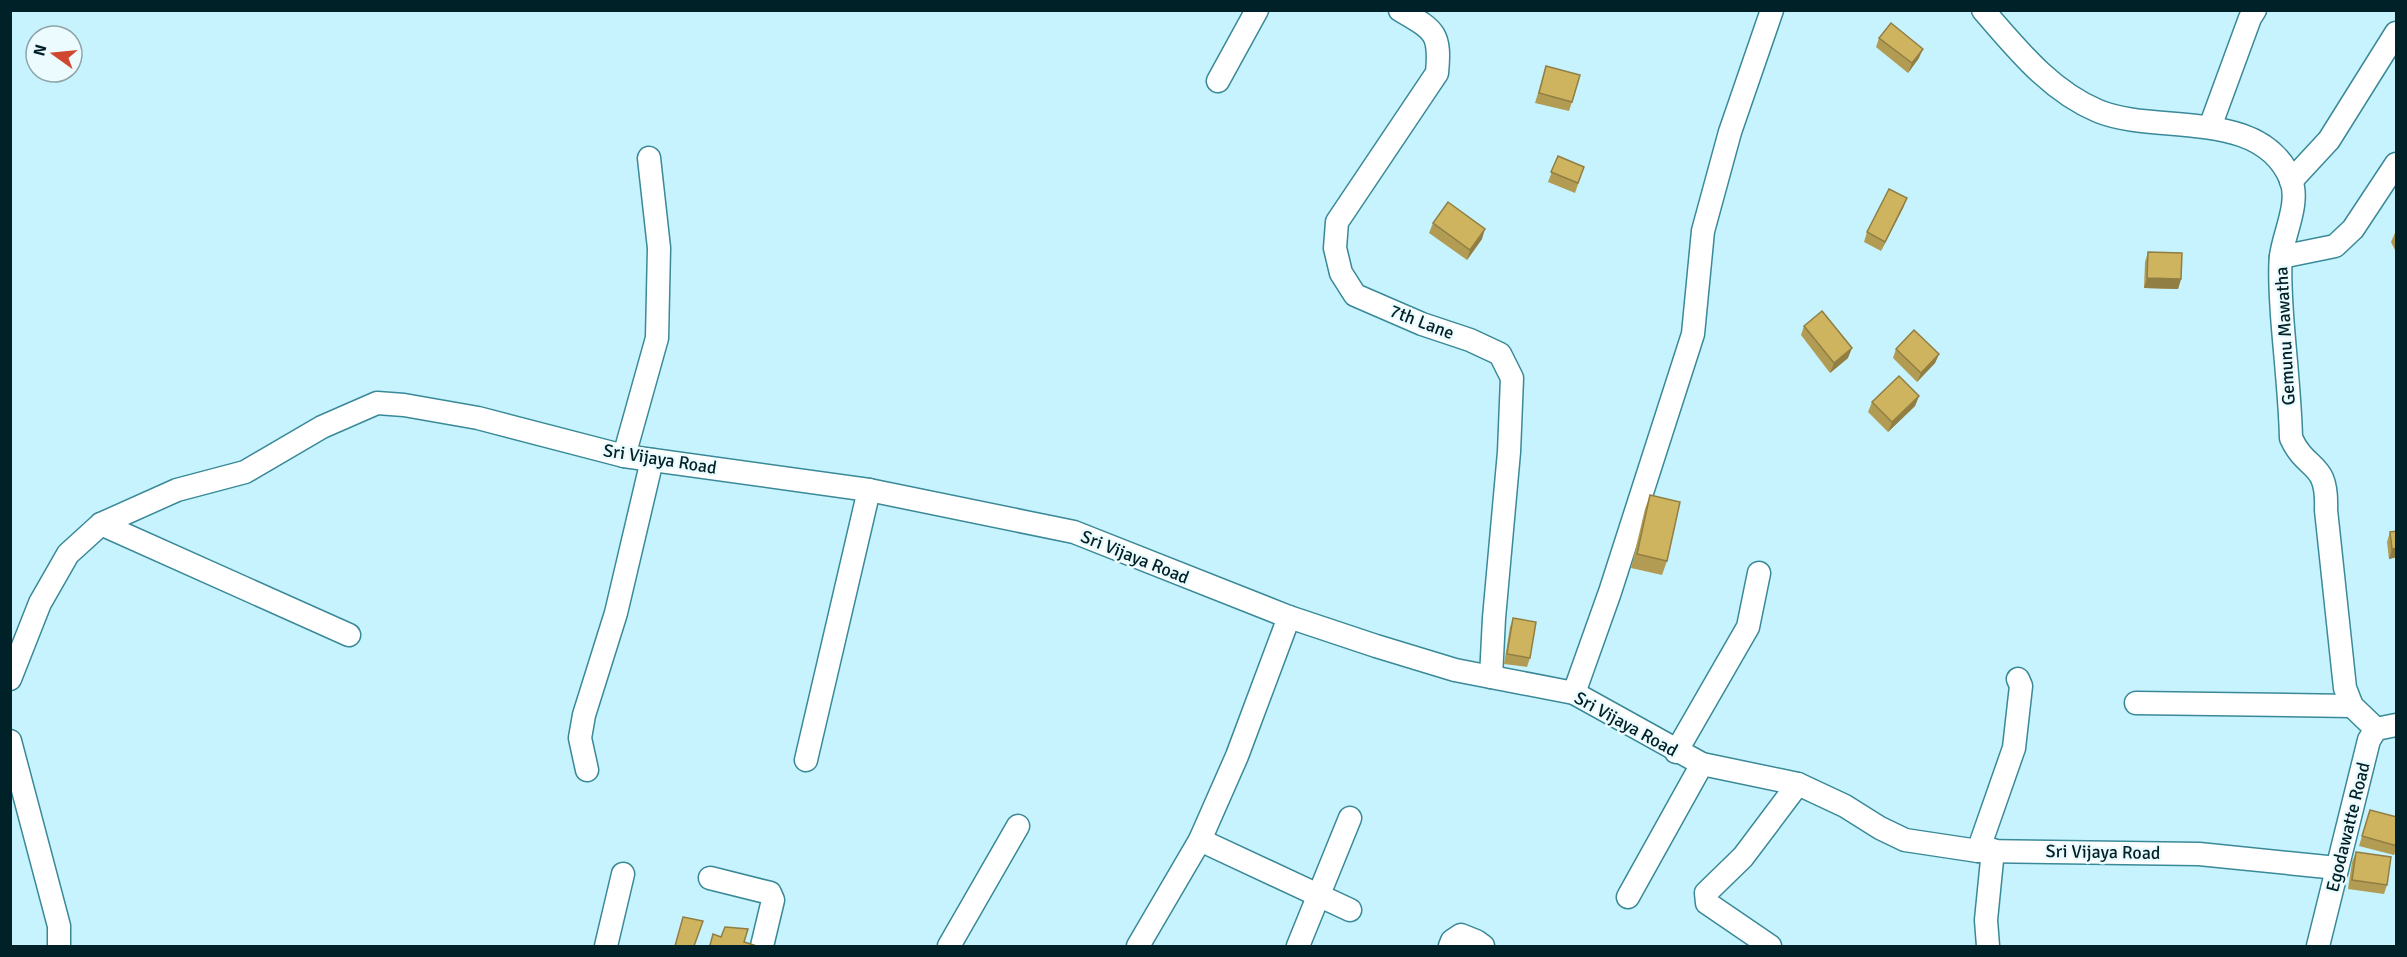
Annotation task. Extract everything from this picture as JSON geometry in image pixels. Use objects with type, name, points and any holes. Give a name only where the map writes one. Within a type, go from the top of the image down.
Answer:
[{"type":"street","points":[[1218,81],[1257,10]]},
{"type":"street","name":"7th Lane","points":[[1400,10],[1428,27],[1439,47],[1437,73],[1337,222],[1335,248],[1341,273],[1355,295],[1500,354],[1512,378],[1509,452],[1491,677]]},
{"type":"street","points":[[1574,693],[1610,592],[1693,334],[1703,231],[1730,132],[1772,10]]},
{"type":"street","points":[[1983,10],[2036,70],[2066,94],[2098,111],[2132,122],[2210,127],[2238,134],[2260,145],[2278,159],[2291,181],[2329,140],[2397,33]]},
{"type":"street","points":[[2210,127],[2255,10]]},
{"type":"street","points":[[624,456],[657,338],[659,249],[649,158]]},
{"type":"street","points":[[2281,257],[2335,246],[2353,229],[2397,164]]},
{"type":"street","name":"Gemunu Mawatha","points":[[2291,181],[2293,199],[2281,257],[2281,297],[2291,438],[2296,449],[2318,470],[2327,488],[2326,510],[2345,688],[2352,706]]},
{"type":"street","name":"Sri Vijaya Road","points":[[10,679],[40,603],[68,554],[101,524],[177,490],[245,472],[322,427],[377,403],[404,405],[478,418],[624,456],[868,490],[1074,532],[1288,617],[1455,670],[1574,693],[1676,752],[1702,764],[1798,784],[1845,806],[1880,828],[1905,840],[1985,850],[2199,854],[2337,868]]},
{"type":"street","points":[[587,770],[580,738],[584,715],[616,614],[652,460]]},
{"type":"street","points":[[806,760],[868,490]]},
{"type":"street","points":[[101,524],[349,635]]},
{"type":"street","points":[[1676,752],[1748,627],[1759,573]]},
{"type":"street","points":[[1138,946],[1200,840],[1237,756],[1288,617]]},
{"type":"street","points":[[1988,946],[1985,850],[2014,748],[2021,686],[2018,680]]},
{"type":"street","points":[[2136,703],[2352,706],[2386,727]]},
{"type":"street","name":"Egodawatte Road","points":[[2318,946],[2369,740],[2386,727]]},
{"type":"street","points":[[10,741],[59,926],[59,946]]},
{"type":"street","points":[[1628,897],[1702,764]]},
{"type":"street","points":[[1770,946],[1707,903],[1706,893],[1743,857],[1798,784]]},
{"type":"street","points":[[1298,946],[1350,818]]},
{"type":"street","points":[[949,946],[1017,826]]},
{"type":"street","points":[[1200,840],[1350,910]]},
{"type":"street","points":[[606,946],[623,874]]},
{"type":"street","points":[[710,878],[770,893],[773,900],[762,946]]},
{"type":"street","points":[[1450,946],[1452,941],[1461,935],[1483,946]]},
{"type":"building","points":[[1891,23],[1923,49],[1912,63],[1879,38]]},
{"type":"building","points":[[1546,66],[1580,75],[1572,102],[1539,93]]},
{"type":"building","points":[[1558,156],[1584,167],[1578,183],[1551,172]]},
{"type":"building","points":[[1889,189],[1907,198],[1885,242],[1867,232]]},
{"type":"building","points":[[1448,202],[1485,229],[1470,250],[1433,223]]},
{"type":"building","points":[[2148,252],[2182,253],[2181,279],[2147,278]]},
{"type":"building","points":[[1822,311],[1852,348],[1834,363],[1804,326]]},
{"type":"building","points":[[1914,330],[1939,354],[1921,373],[1896,349]]},
{"type":"building","points":[[1899,376],[1919,396],[1892,422],[1872,402]]},
{"type":"building","points":[[1650,495],[1680,502],[1667,561],[1637,554]]},
{"type":"building","points":[[2397,531],[2397,548],[2392,549],[2390,532]]},
{"type":"building","points":[[1513,618],[1536,622],[1530,658],[1507,654]]},
{"type":"building","points":[[2370,810],[2397,817],[2397,846],[2362,836]]},
{"type":"building","points":[[2356,852],[2391,857],[2387,885],[2352,880]]},
{"type":"building","points":[[683,917],[703,921],[694,946],[675,946]]},
{"type":"building","points":[[725,927],[748,929],[744,942],[754,945],[710,945],[713,934],[721,937]]}]
